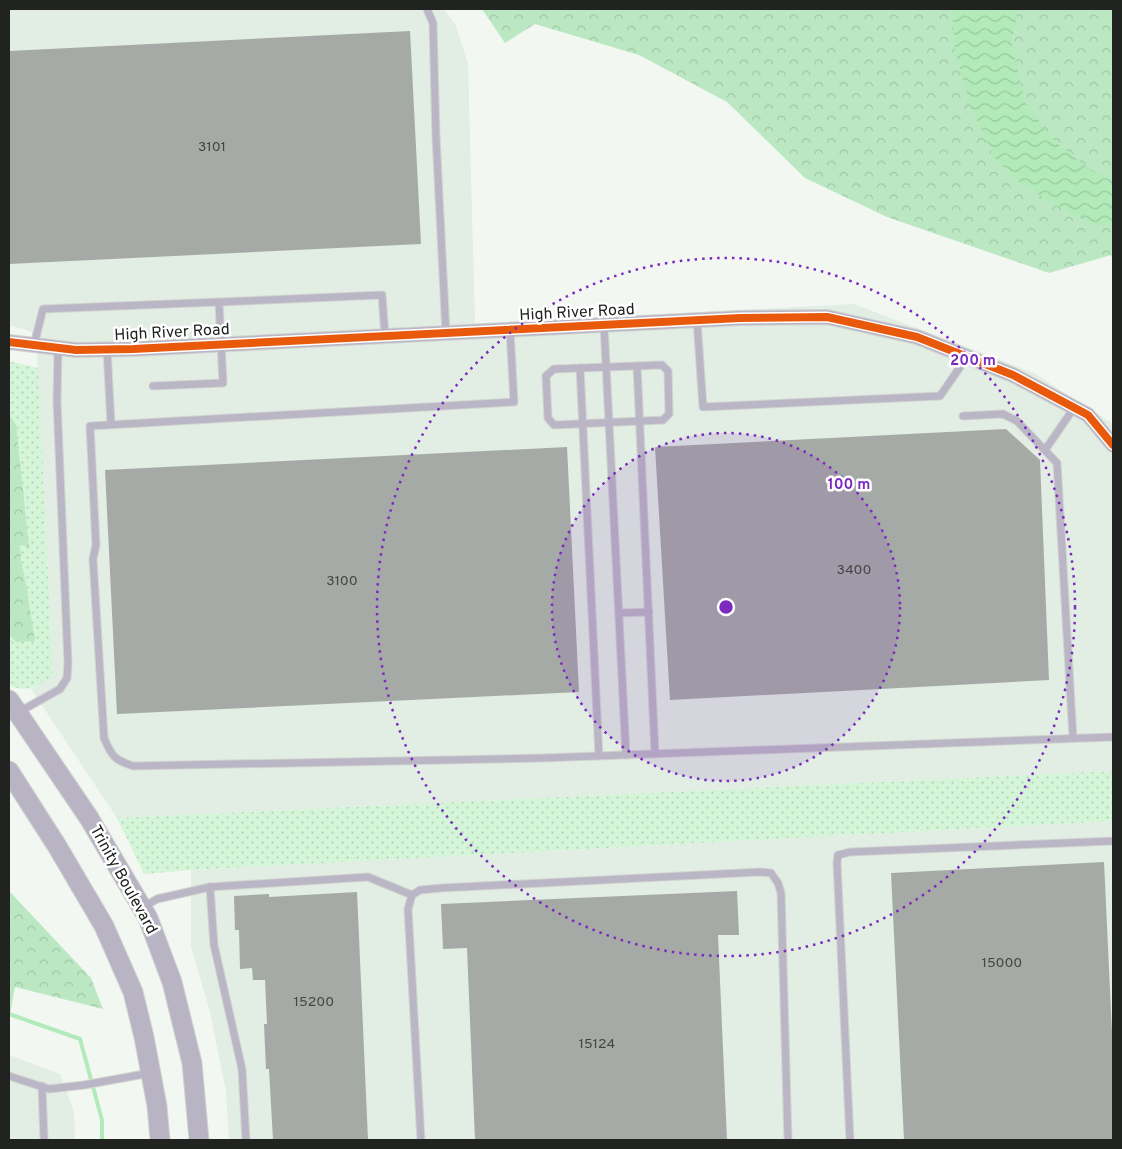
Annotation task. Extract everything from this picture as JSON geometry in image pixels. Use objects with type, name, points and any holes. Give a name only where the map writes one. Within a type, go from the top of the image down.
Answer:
[{"type":"main road","name":"Trinity Boulevard","points":[[12,711],[89,818],[148,918],[172,982],[192,1063],[199,1140]]},
{"type":"main road","points":[[9,771],[57,846],[104,926],[133,992],[151,1073],[157,1106],[160,1140]]},
{"type":"street","name":"High River Road","points":[[9,342],[76,350],[107,350],[604,325],[827,317],[917,337],[1013,375],[1088,415],[1113,445]]},
{"type":"lane","points":[[427,9],[433,23],[436,137],[446,333]]},
{"type":"lane","points":[[34,345],[43,309],[382,295],[385,336]]},
{"type":"lane","points":[[153,386],[223,383],[218,302]]},
{"type":"lane","points":[[697,321],[703,406],[940,396],[967,357]]},
{"type":"lane","points":[[604,325],[626,755]]},
{"type":"lane","points":[[510,330],[514,402],[90,426],[96,545],[93,559],[104,738],[110,752],[119,761],[133,766],[532,758],[1113,736]]},
{"type":"lane","points":[[12,711],[60,689],[66,678],[68,663],[57,401],[58,348]]},
{"type":"lane","points":[[107,350],[111,424]]},
{"type":"lane","points":[[662,365],[668,371],[669,414],[663,420],[554,425],[548,418],[546,376],[554,369],[607,367],[662,365]]},
{"type":"lane","points":[[637,366],[655,754]]},
{"type":"lane","points":[[580,368],[599,756]]},
{"type":"lane","points":[[1045,450],[1074,408]]},
{"type":"lane","points":[[963,416],[1003,414],[1017,421],[1057,463],[1073,738]]},
{"type":"lane","points":[[619,613],[649,612]]},
{"type":"lane","points":[[850,1140],[838,856],[850,852],[1113,842]]},
{"type":"lane","points":[[421,1140],[408,909],[412,895],[420,890],[440,888],[760,872],[771,874],[778,883],[781,893],[788,1140]]},
{"type":"lane","points":[[142,908],[157,899],[210,887],[368,877],[412,895]]},
{"type":"lane","points":[[210,887],[214,945],[242,1069],[246,1140]]},
{"type":"lane","points":[[9,1076],[49,1089],[151,1073]]},
{"type":"lane","points":[[42,1086],[44,1140]]},
{"type":"shaded area","points":[[9,9],[444,9],[456,26],[468,64],[475,324],[854,304],[1034,373],[1113,424],[1113,771],[117,818],[31,689],[52,676],[52,656],[36,333],[9,325]]},
{"type":"shaded area","points":[[9,361],[38,368],[52,656],[52,676],[34,687],[24,689],[12,687],[9,681]]},
{"type":"shaded area","points":[[1113,771],[1113,821],[144,874],[117,818]]},
{"type":"shaded area","points":[[1113,821],[1113,1140],[229,1140],[226,1092],[210,1012],[191,946],[191,870]]},
{"type":"shaded area","points":[[9,1055],[60,1074],[74,1112],[75,1140],[9,1140]]},
{"type":"green space","points":[[482,9],[1113,9],[1113,260],[1111,255],[1049,273],[887,217],[805,178],[727,102],[639,55],[535,24],[505,43]]},
{"type":"green space","points":[[9,415],[16,425],[29,547],[20,545],[21,561],[35,641],[16,642],[9,634]]},
{"type":"green space","points":[[9,893],[91,978],[103,1009],[15,987],[9,1021]]},
{"type":"water","points":[[952,9],[1017,9],[1016,25],[1011,41],[1025,102],[1053,140],[1089,169],[1113,180],[1113,225],[1094,225],[1057,206],[1019,182],[994,157],[971,108],[955,51]]},
{"type":"building","points":[[410,31],[421,244],[9,264],[9,51]]},
{"type":"building","points":[[1006,429],[1040,460],[1049,680],[670,700],[655,447]]},
{"type":"building","points":[[567,447],[579,692],[117,714],[105,470]]},
{"type":"building","points":[[1104,862],[1113,1054],[1113,1140],[904,1140],[891,873]]},
{"type":"building","points":[[737,891],[739,935],[718,935],[727,1140],[475,1140],[467,948],[443,949],[441,904]]},
{"type":"building","points":[[357,892],[368,1140],[273,1140],[269,1069],[266,1069],[264,1024],[267,1024],[265,980],[253,980],[252,968],[240,969],[239,930],[235,930],[234,896],[269,894],[269,897]]},
{"type":"waterway","points":[[9,1014],[80,1039],[102,1120],[102,1140]]},
{"type":"cycle path","points":[[9,342],[76,350],[133,349],[740,318],[827,317],[917,337],[1013,375],[1088,415],[1113,445]]}]
